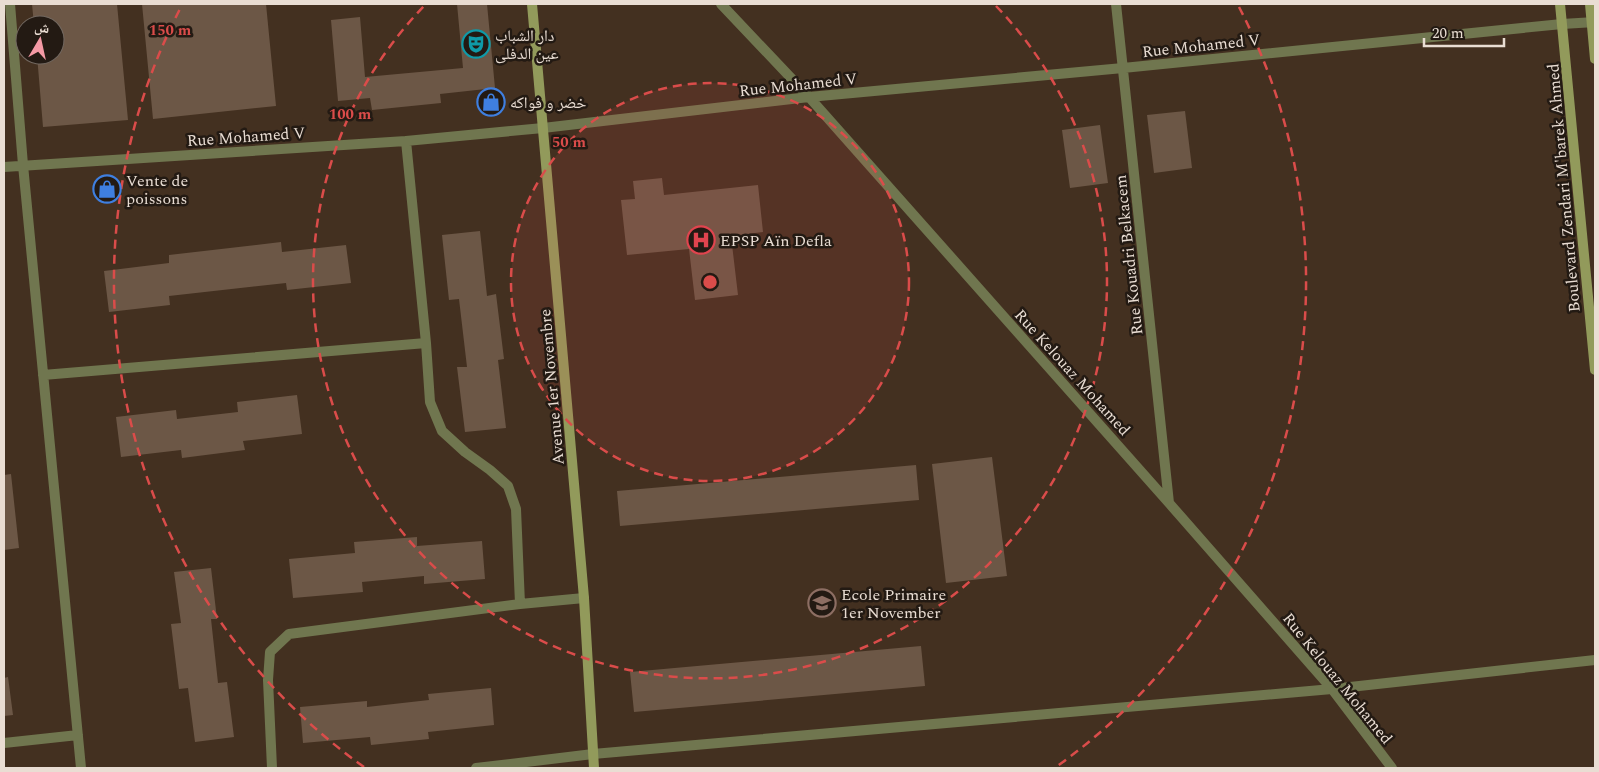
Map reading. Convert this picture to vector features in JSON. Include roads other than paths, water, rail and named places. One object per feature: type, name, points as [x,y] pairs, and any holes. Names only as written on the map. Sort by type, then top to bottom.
[{"type":"main road","name":"Avenue 1er Novembre","points":[[532,4],[584,598],[594,768]]},
{"type":"main road","name":"Boulevard Zendari M'barek Ahmed","points":[[1560,4],[1595,370]]},
{"type":"main road","points":[[1590,4],[1595,59]]},
{"type":"street","name":"Rue Kelouaz Mohamed","points":[[721,4],[808,98],[1169,503],[1332,689],[1392,768]]},
{"type":"street","name":"Rue Kouadri Belkacem","points":[[1116,4],[1169,503]]},
{"type":"street","points":[[8,7],[81,768]]},
{"type":"street","name":"Rue Mohamed V","points":[[4,167],[406,141],[543,128],[808,98],[1593,22]]},
{"type":"street","points":[[406,141],[430,402],[442,430],[465,452],[508,486],[516,509],[520,604]]},
{"type":"street","points":[[43,375],[426,343]]},
{"type":"street","points":[[272,768],[268,680],[270,652],[289,634],[520,604],[584,598]]},
{"type":"street","points":[[476,768],[593,754],[1332,689],[1595,660]]},
{"type":"street","points":[[4,743],[78,735]]},
{"type":"place","name":"دار الشباب عين الدفلى","points":[[476,44]]},
{"type":"place","name":"خضر و فواكه","points":[[491,102]]},
{"type":"place","name":"Vente de poissons","points":[[107,189]]},
{"type":"place","name":"EPSP Aïn Defla","points":[[701,240]]},
{"type":"place","name":"Ecole Primaire 1er November","points":[[822,603]]}]
